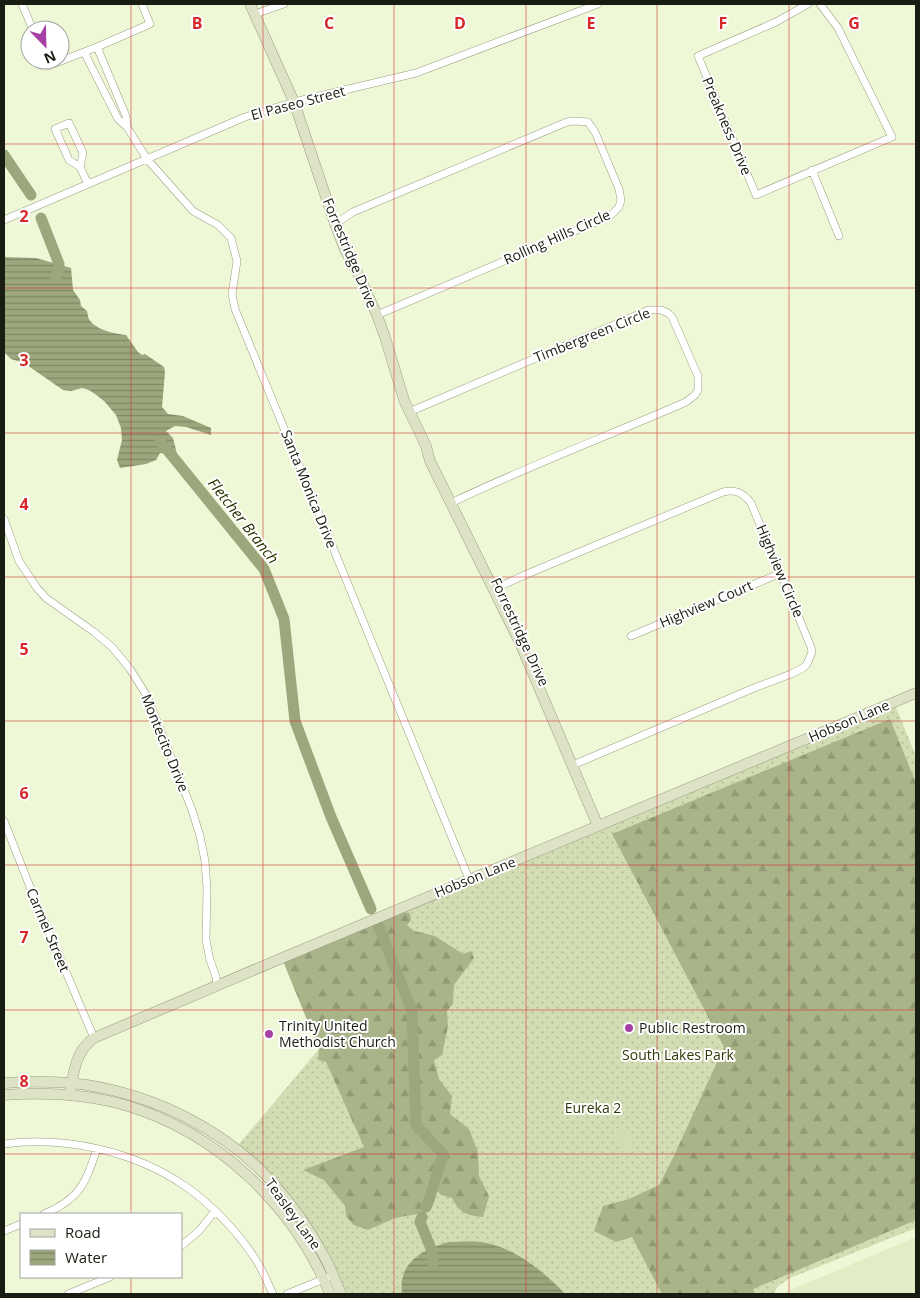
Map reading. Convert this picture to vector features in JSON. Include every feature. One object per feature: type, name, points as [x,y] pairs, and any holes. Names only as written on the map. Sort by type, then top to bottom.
[{"type":"street","points":[[22,4],[29,20]]},
{"type":"street","points":[[70,56],[97,47],[150,24],[142,4]]},
{"type":"street","name":"Forrestridge Drive","points":[[250,4],[294,102],[335,224],[377,315],[409,412],[426,446],[435,458],[453,501],[536,663],[601,825]]},
{"type":"street","points":[[255,14],[284,4]]},
{"type":"street","name":"El Paseo Street","points":[[4,220],[245,117],[294,102],[416,73],[598,4]]},
{"type":"street","name":"Preakness Drive","points":[[808,4],[776,22],[698,56],[756,195],[812,170]]},
{"type":"street","points":[[820,4],[838,28],[892,137],[812,170],[839,236]]},
{"type":"street","name":"Santa Monica Drive","points":[[97,47],[126,116],[127,127]]},
{"type":"street","name":"Santa Monica Drive","points":[[84,52],[118,120],[127,127],[147,159],[193,211],[218,225],[231,238],[237,261],[232,294],[235,309],[469,880]]},
{"type":"street","points":[[106,96],[115,91]]},
{"type":"street","name":"Rolling Hills Circle","points":[[335,224],[353,212],[567,122],[574,120],[588,122],[596,132],[620,189],[622,200],[619,207],[610,216],[377,315]]},
{"type":"street","points":[[80,167],[83,153],[69,123],[55,129],[68,160],[80,167],[88,184]]},
{"type":"street","name":"Timbergreen Circle","points":[[409,412],[649,310],[661,310],[668,313],[675,322],[698,376],[698,390],[691,399],[453,501]]},
{"type":"street","name":"Highview Circle","points":[[497,588],[723,492],[729,490],[742,493],[751,503],[811,647],[812,652],[807,664],[791,674],[575,764]]},
{"type":"street","name":"Montecito Drive","points":[[4,519],[19,561],[36,588],[46,598],[112,647],[130,669],[147,696],[192,810],[200,836],[207,886],[206,940],[217,986]]},
{"type":"street","name":"Highview Court","points":[[631,636],[781,573]]},
{"type":"street","name":"Hobson Lane","points":[[70,1095],[75,1065],[83,1049],[94,1038],[916,693]]},
{"type":"street","name":"Carmel Street","points":[[4,821],[94,1038]]},
{"type":"street","name":"Teasley Lane","points":[[4,1083],[72,1083],[103,1088],[144,1099],[194,1121],[236,1149],[272,1182],[293,1208],[325,1258],[330,1294]]},
{"type":"street","name":"Teasley Lane","points":[[4,1095],[70,1095],[105,1100],[146,1112],[176,1126],[214,1148],[252,1180],[276,1205],[341,1294]]},
{"type":"street","points":[[4,1144],[36,1142],[68,1144],[97,1149],[128,1158],[160,1171],[186,1187],[235,1232],[255,1258],[273,1294]]},
{"type":"street","points":[[47,1213],[57,1209],[80,1190],[89,1173],[97,1149]]},
{"type":"street","points":[[182,1245],[199,1231],[215,1212]]},
{"type":"street","points":[[4,1231],[20,1224]]},
{"type":"street","points":[[287,1294],[328,1277]]},
{"type":"street","points":[[68,1294],[108,1278]]},
{"type":"shaded area","points":[[916,1237],[916,1294],[786,1294],[786,1292]]},
{"type":"green space","name":"South Lakes Park","points":[[895,705],[916,756],[916,1228],[790,1278],[777,1287],[774,1294],[341,1294],[304,1224],[235,1149],[319,1049],[283,961]]},
{"type":"green space","points":[[890,719],[916,783],[916,1220],[753,1289],[755,1294],[662,1294],[632,1237],[616,1242],[594,1231],[603,1206],[629,1199],[659,1185],[724,1047],[612,834]]},
{"type":"green space","points":[[402,912],[410,913],[411,920],[407,925],[414,931],[435,936],[463,954],[471,951],[474,958],[454,985],[453,1004],[447,1011],[448,1026],[442,1055],[434,1060],[439,1079],[452,1096],[450,1114],[469,1129],[478,1152],[479,1176],[489,1196],[483,1217],[464,1213],[452,1198],[441,1195],[434,1188],[426,1202],[428,1212],[395,1218],[368,1230],[354,1225],[346,1216],[345,1206],[324,1180],[303,1170],[364,1147],[326,1062],[318,1060],[319,1049],[283,961]]},
{"type":"green space","points":[[627,1129],[636,1150],[624,1155],[615,1134]]},
{"type":"water","points":[[4,257],[36,258],[71,268],[73,290],[80,300],[81,306],[87,311],[92,323],[106,331],[126,335],[138,352],[142,355],[145,354],[164,367],[162,407],[168,414],[183,416],[211,428],[211,435],[186,427],[175,426],[166,431],[173,438],[177,454],[160,453],[156,460],[146,464],[120,468],[117,460],[122,440],[121,428],[116,415],[104,401],[89,390],[82,388],[71,391],[63,390],[24,363],[11,359],[4,352]]},
{"type":"water","points":[[449,1242],[480,1242],[504,1248],[527,1261],[548,1277],[565,1294],[402,1294],[404,1274],[414,1259],[430,1249]]},
{"type":"waterway","name":"Fletcher Branch","points":[[4,155],[31,195]]},
{"type":"waterway","name":"Fletcher Branch","points":[[41,218],[59,264],[56,278]]},
{"type":"waterway","name":"Fletcher Branch","points":[[160,441],[264,569],[284,619],[295,721],[331,817],[371,909]]},
{"type":"waterway","name":"Fletcher Branch","points":[[379,927],[412,1011],[416,1125],[443,1154],[426,1207]]},
{"type":"waterway","name":"Fletcher Branch","points":[[422,1217],[420,1222],[432,1251],[433,1263]]},
{"type":"place","name":"Public Restroom","points":[[629,1028]]},
{"type":"place","name":"Trinity United Methodist Church","points":[[269,1034]]},
{"type":"park label","name":"Eureka 2","points":[[593,1108]]}]
